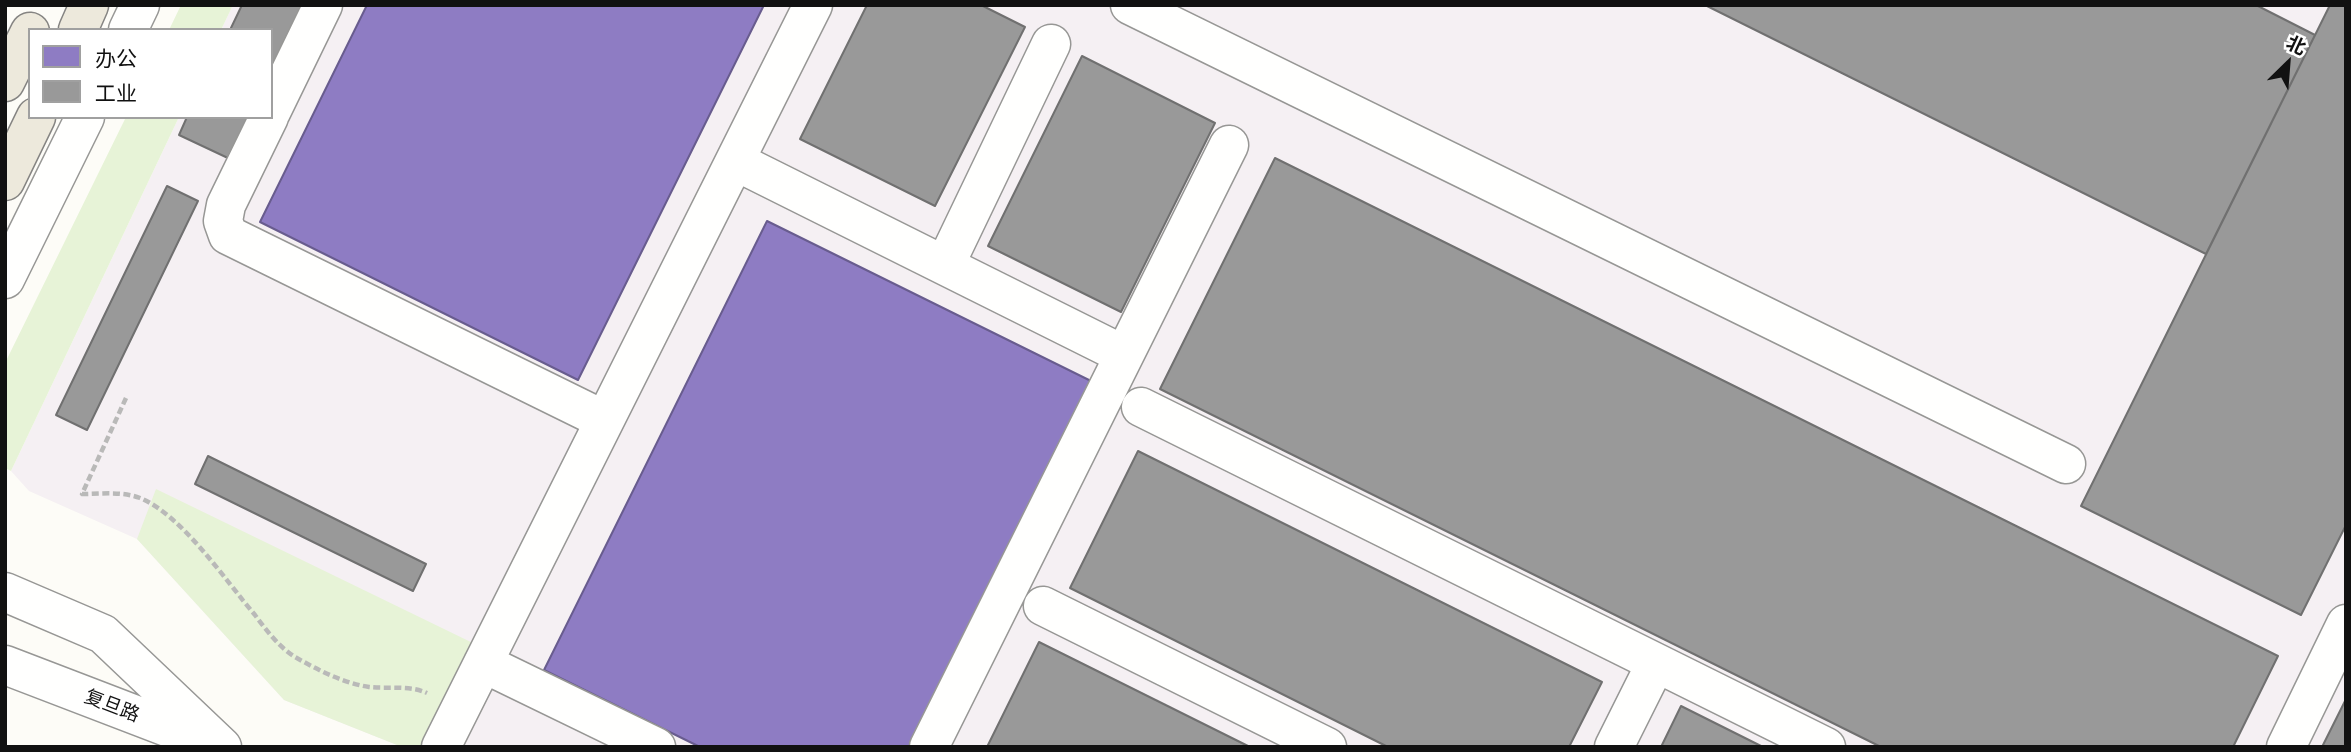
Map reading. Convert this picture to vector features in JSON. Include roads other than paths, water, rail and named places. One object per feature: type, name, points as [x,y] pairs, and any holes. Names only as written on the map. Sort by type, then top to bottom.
[{"type":"main road","points":[[32,28],[43,5]]},
{"type":"main road","points":[[79,28],[89,5]]},
{"type":"main road","points":[[5,82],[28,35]]},
{"type":"main road","points":[[5,181],[35,119]]},
{"type":"street","points":[[129,28],[140,5]]},
{"type":"street","points":[[273,108],[323,5]]},
{"type":"street","points":[[441,747],[813,5]]},
{"type":"street","points":[[1130,5],[2066,464]]},
{"type":"street","points":[[945,265],[1051,44]]},
{"type":"street","points":[[5,279],[84,119]]},
{"type":"street","points":[[268,119],[226,205],[223,221],[228,235],[604,421]]},
{"type":"street","points":[[929,747],[1229,145]]},
{"type":"street","points":[[735,161],[1124,355]]},
{"type":"street","points":[[1141,407],[1826,747]]},
{"type":"street","points":[[5,592],[103,634],[220,747]]},
{"type":"street","points":[[1043,606],[1327,747]]},
{"type":"street","points":[[2286,747],[2346,624]]},
{"type":"street","points":[[483,663],[656,747]]},
{"type":"street","points":[[1614,747],[1656,663]]},
{"type":"street","name":"复旦路","points":[[5,665],[220,747]]}]
